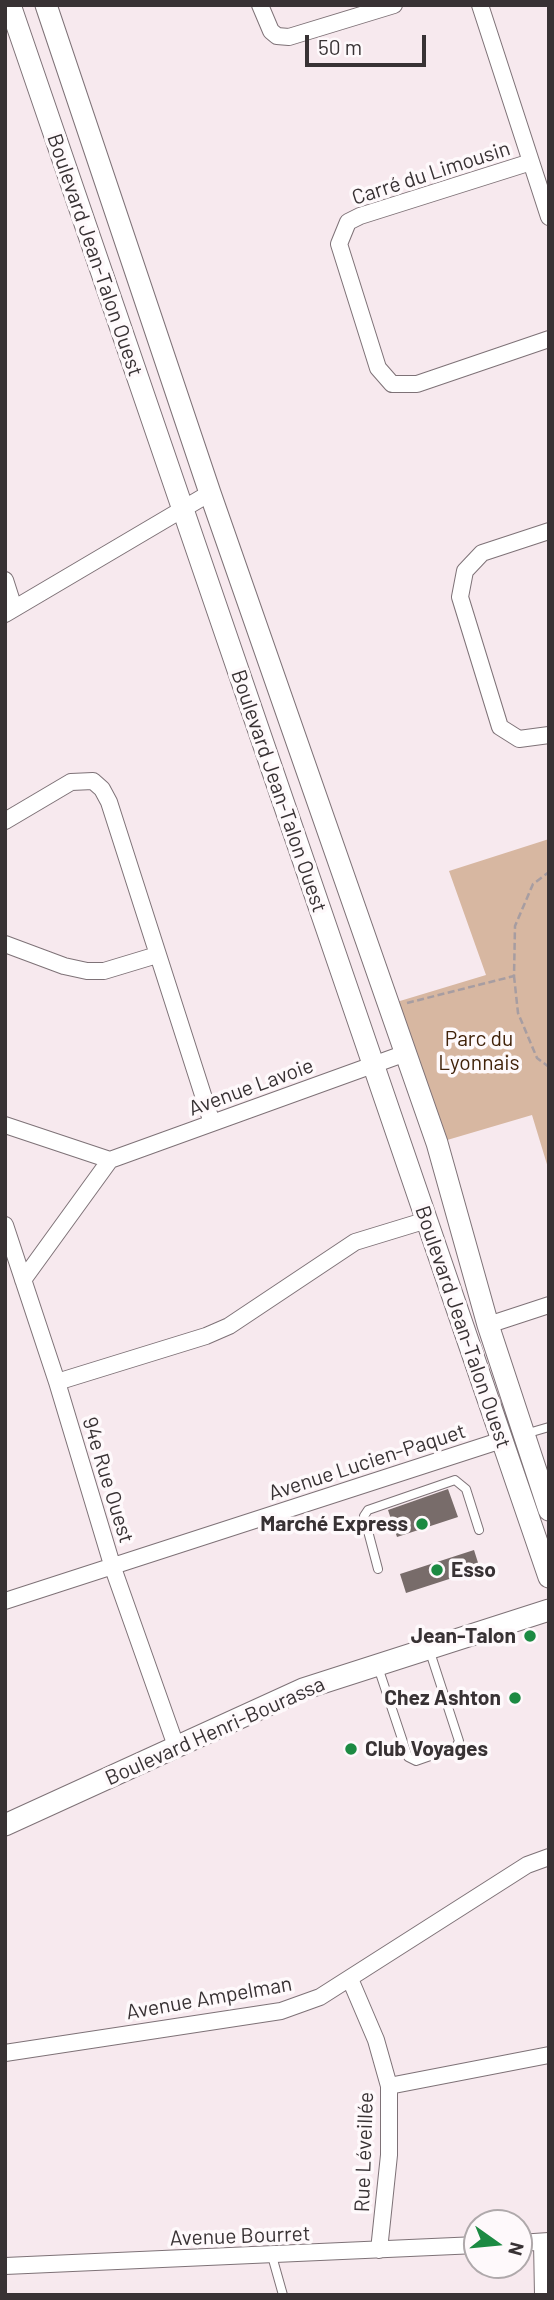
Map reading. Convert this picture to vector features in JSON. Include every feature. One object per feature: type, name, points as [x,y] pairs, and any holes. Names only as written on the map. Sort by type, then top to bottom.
[{"type":"street","name":"Boulevard Jean-Talon Ouest","points":[[10,5],[549,1577]]},
{"type":"street","name":"Boulevard Jean-Talon Ouest","points":[[46,5],[210,493],[437,1143],[488,1325],[549,1510]]},
{"type":"street","points":[[260,5],[271,31],[277,36],[289,37],[394,5]]},
{"type":"street","points":[[480,5],[549,217]]},
{"type":"street","name":"Carré du Limousin","points":[[531,162],[360,216],[348,222],[339,244],[378,368],[392,384],[417,384],[549,339]]},
{"type":"street","points":[[5,580],[10,611],[210,493]]},
{"type":"street","points":[[549,531],[482,553],[465,571],[460,597],[500,727],[519,739],[549,735]]},
{"type":"street","points":[[5,821],[71,782],[93,780],[109,802],[212,1123]]},
{"type":"street","points":[[5,944],[64,966],[87,971],[104,971],[157,955]]},
{"type":"street","name":"Avenue Lavoie","points":[[110,1160],[406,1053]]},
{"type":"street","points":[[5,1125],[110,1160],[23,1280]]},
{"type":"street","points":[[57,1382],[206,1336],[229,1326],[355,1242],[427,1220]]},
{"type":"street","name":"94e Rue Ouest","points":[[5,1225],[57,1382],[113,1568],[176,1746]]},
{"type":"street","points":[[488,1325],[549,1306]]},
{"type":"street","name":"Avenue Lucien-Paquet","points":[[5,1601],[502,1440]]},
{"type":"street","name":"Boulevard Henri-Bourassa","points":[[5,1825],[303,1689],[549,1610]]},
{"type":"street","name":"Avenue Ampelman","points":[[5,2053],[281,2011],[320,1997],[527,1865],[549,1857]]},
{"type":"street","name":"Rue Léveillée","points":[[350,1979],[376,2040],[389,2086],[389,2155],[379,2250]]},
{"type":"street","points":[[389,2086],[549,2055]]},
{"type":"street","points":[[543,2295],[545,2242]]},
{"type":"street","name":"Avenue Bourret","points":[[5,2266],[463,2246]]},
{"type":"lane","points":[[525,1434],[549,1427]]},
{"type":"lane","points":[[378,1569],[364,1516],[368,1510],[455,1480],[466,1489],[479,1530]]},
{"type":"lane","points":[[377,1665],[408,1758],[416,1761],[456,1747],[459,1741],[428,1648]]},
{"type":"lane","points":[[272,2256],[284,2295]]},
{"type":"path","points":[[549,872],[533,884],[514,926],[514,976],[519,1013],[537,1058],[549,1067]]},
{"type":"path","points":[[390,1007],[514,976]]},
{"type":"green space","name":"Parc du Lyonnais","points":[[549,839],[549,1171],[532,1115],[437,1143],[390,1004],[486,975],[449,871]]},
{"type":"building","points":[[448,1489],[458,1517],[397,1537],[388,1510]]},
{"type":"building","points":[[474,1550],[480,1569],[406,1593],[400,1574]]},
{"type":"place","name":"Marché Express","points":[[422,1524]]},
{"type":"place","name":"Esso","points":[[437,1570]]},
{"type":"place","name":"Jean-Talon","points":[[530,1636]]},
{"type":"place","name":"Chez Ashton","points":[[515,1698]]},
{"type":"place","name":"Club Voyages","points":[[351,1749]]}]
